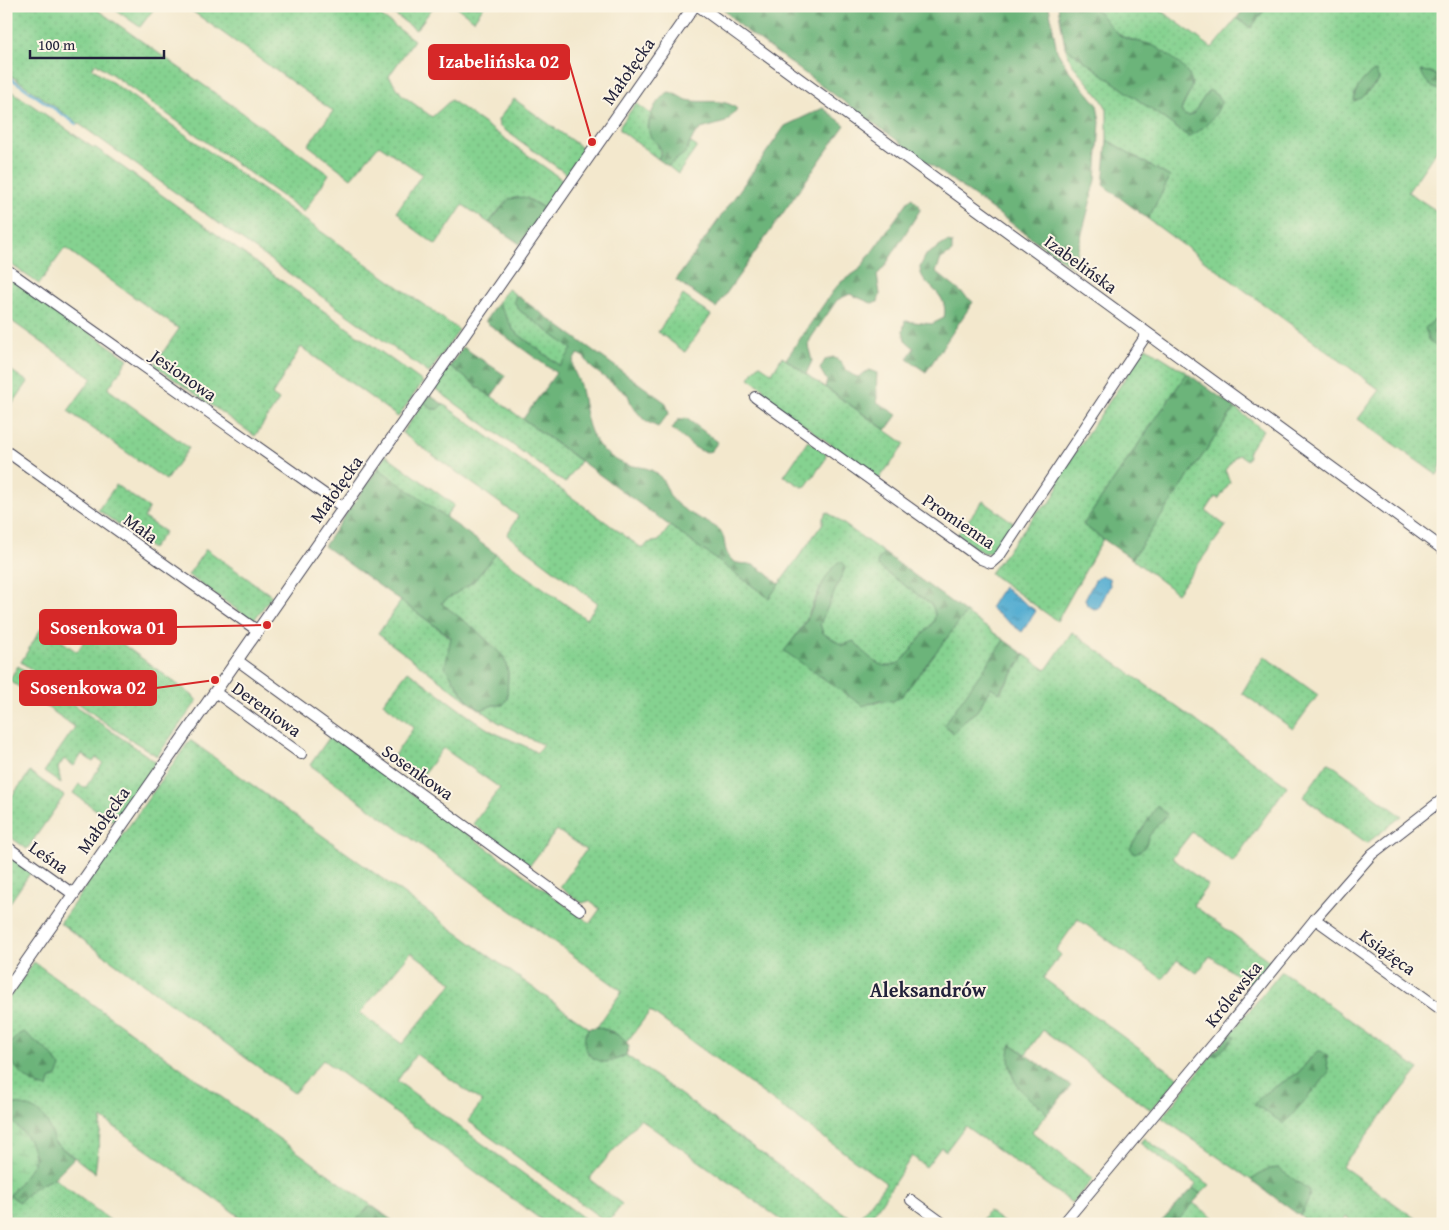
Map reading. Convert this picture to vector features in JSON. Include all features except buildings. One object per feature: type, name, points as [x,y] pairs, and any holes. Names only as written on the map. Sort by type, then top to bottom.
[{"type":"street","name":"Małołęcka","points":[[6,991],[694,6]]},
{"type":"street","name":"Izabelińska","points":[[699,6],[1443,549]]},
{"type":"street","name":"Jesionowa","points":[[6,269],[344,508]]},
{"type":"street","name":"Promienna","points":[[755,397],[981,559],[991,563],[1000,555],[1147,334]]},
{"type":"street","name":"Mała","points":[[6,451],[258,631]]},
{"type":"street","name":"Sosenkowa","points":[[237,660],[580,910]]},
{"type":"street","name":"Dereniowa","points":[[215,692],[301,754]]},
{"type":"street","name":"Królewska","points":[[1063,1224],[1315,919],[1377,848],[1443,798]]},
{"type":"street","name":"Leśna","points":[[6,846],[73,894]]},
{"type":"street","name":"Książęca","points":[[1315,919],[1443,1011]]},
{"type":"street","points":[[911,1200],[944,1224]]},
{"type":"green space","points":[[6,6],[92,6],[329,174],[304,212],[96,63],[92,68],[459,330],[429,373],[6,72]]},
{"type":"green space","points":[[110,6],[156,6],[140,27]]},
{"type":"green space","points":[[185,6],[367,6],[414,40],[389,76],[402,95],[432,117],[451,100],[564,181],[545,209],[527,199],[513,198],[502,207],[489,223],[463,205],[436,245],[409,225],[397,211],[422,174],[379,145],[351,178],[308,145],[333,111]]},
{"type":"green space","points":[[383,6],[434,6],[416,30]]},
{"type":"green space","points":[[455,6],[484,6],[474,20]]},
{"type":"green space","points":[[720,6],[1049,6],[1057,51],[1067,68],[1097,104],[1100,122],[1096,180],[1073,268],[741,27]]},
{"type":"green space","points":[[1058,6],[1092,6],[1121,36],[1150,44],[1169,56],[1189,74],[1192,83],[1181,111],[1184,115],[1189,116],[1193,114],[1209,90],[1218,96],[1221,102],[1213,118],[1199,131],[1189,137],[1065,47]]},
{"type":"green space","points":[[1092,6],[1155,6],[1212,48],[1237,18],[1251,28],[1267,6],[1443,6],[1443,80],[1430,72],[1421,71],[1430,85],[1443,91],[1443,141],[1408,192],[1443,215],[1443,326],[1434,320],[1440,351],[1443,352],[1442,463],[1437,475],[1358,419],[1380,390],[1148,219],[1170,177],[1107,140],[1107,109],[1100,97],[1072,64],[1065,47],[1189,137],[1206,125],[1218,96],[1209,90],[1193,114],[1189,116],[1184,115],[1181,111],[1189,93],[1154,46],[1123,37],[1110,27]],"holes":[[[1366,77],[1379,77],[1379,81],[1362,98],[1354,95]]]},
{"type":"green space","points":[[1246,6],[1267,6],[1251,28],[1237,18]]},
{"type":"green space","points":[[1376,71],[1379,80],[1362,98],[1354,101],[1361,83],[1368,75]]},
{"type":"green space","points":[[1421,71],[1430,72],[1442,79],[1443,91],[1435,89],[1429,84]]},
{"type":"green space","points":[[6,87],[96,148],[423,382],[398,417],[301,347],[272,395],[279,400],[255,436],[154,365],[179,329],[65,248],[39,284],[6,261]]},
{"type":"green space","points":[[669,92],[687,100],[726,103],[737,109],[726,122],[701,129],[694,135],[685,153],[668,166],[658,159],[661,149],[650,136],[649,124],[652,111],[659,100]]},
{"type":"green space","points":[[514,99],[585,150],[568,175],[499,126],[498,120]]},
{"type":"green space","points":[[636,103],[652,115],[648,128],[659,149],[658,159],[620,130],[620,126]]},
{"type":"green space","points":[[823,108],[845,125],[716,308],[676,280],[785,126]]},
{"type":"green space","points":[[1107,140],[1170,177],[1148,219],[1103,185]]},
{"type":"green space","points":[[691,143],[697,147],[678,174],[668,166],[685,153]]},
{"type":"green space","points":[[524,197],[545,209],[520,244],[489,223],[509,199]]},
{"type":"green space","points":[[912,198],[919,205],[920,210],[885,266],[877,275],[880,294],[878,302],[871,303],[850,294],[837,300],[808,345],[812,361],[806,374],[786,359],[833,291],[841,282],[859,270]]},
{"type":"green space","points":[[947,242],[952,243],[952,252],[941,259],[936,272],[973,302],[926,372],[907,359],[914,348],[905,340],[903,331],[905,321],[932,324],[944,318],[945,309],[943,301],[925,280],[921,274],[920,267],[926,255]]},
{"type":"green space","points":[[6,274],[128,359],[108,389],[189,448],[166,480],[68,411],[92,378],[6,317]]},
{"type":"green space","points":[[508,289],[516,295],[514,301],[519,310],[572,349],[561,366],[514,331],[498,302]]},
{"type":"green space","points":[[516,295],[666,403],[669,413],[658,427],[645,421],[632,406],[628,395],[592,368],[584,357],[578,354],[573,362],[573,369],[580,385],[587,421],[595,441],[612,457],[624,464],[648,469],[656,473],[660,476],[671,498],[679,506],[720,530],[726,552],[733,561],[757,567],[779,584],[769,598],[523,419],[556,373],[485,321],[498,302],[514,331],[560,366],[572,349],[519,310],[514,301]]},
{"type":"green space","points":[[683,295],[711,315],[685,352],[658,332]]},
{"type":"green space","points":[[1434,320],[1443,326],[1443,352],[1428,340],[1425,328]]},
{"type":"green space","points":[[463,347],[506,376],[491,397],[450,366]]},
{"type":"green space","points":[[1146,347],[1187,373],[1083,525],[1103,539],[1057,621],[990,573],[1038,511],[1050,503],[1058,488],[1060,475]]},
{"type":"green space","points":[[782,357],[905,444],[879,479],[764,396],[763,388],[749,378],[759,364],[772,373]]},
{"type":"green space","points":[[833,357],[847,371],[858,377],[869,370],[877,373],[877,402],[897,415],[886,430],[825,387],[827,381],[820,369],[825,360]]},
{"type":"green space","points":[[450,366],[580,461],[565,483],[434,388]]},
{"type":"green space","points":[[6,367],[28,382],[6,413]]},
{"type":"green space","points":[[1187,373],[1235,408],[1132,559],[1083,525]]},
{"type":"green space","points":[[429,395],[443,404],[438,409],[432,409],[424,402]]},
{"type":"green space","points":[[424,402],[432,409],[438,409],[443,404],[643,549],[648,543],[659,541],[670,526],[769,598],[823,523],[823,518],[827,512],[884,553],[877,562],[879,567],[932,605],[935,613],[934,621],[902,661],[895,665],[881,665],[875,662],[854,641],[842,645],[823,634],[820,624],[846,566],[820,588],[804,624],[785,651],[871,704],[902,696],[966,613],[1004,640],[945,725],[954,733],[965,720],[977,711],[991,687],[1000,693],[1025,655],[1046,670],[1072,632],[1287,786],[1233,862],[1192,832],[1172,858],[1208,885],[1193,905],[1271,962],[1253,987],[1210,956],[1197,973],[1177,960],[1163,979],[1078,919],[1056,950],[1061,955],[1043,978],[1179,1078],[1151,1110],[1043,1030],[1026,1054],[1011,1044],[1009,1058],[1015,1080],[1023,1093],[1047,1114],[1032,1132],[1093,1179],[1072,1203],[965,1126],[946,1151],[941,1147],[926,1167],[912,1156],[867,1224],[787,1224],[640,1119],[589,1179],[622,1204],[608,1223],[468,1121],[482,1102],[416,1054],[397,1081],[592,1224],[547,1224],[323,1060],[294,1093],[60,923],[190,740],[589,1028],[585,1034],[588,1054],[597,1059],[607,1061],[626,1055],[856,1222],[886,1183],[650,1011],[626,1043],[614,1032],[597,1027],[622,991],[310,765],[331,735],[590,923],[600,909],[589,901],[582,903],[560,887],[586,850],[557,830],[530,865],[473,824],[500,788],[443,748],[417,783],[389,763],[414,727],[383,703],[408,671],[486,728],[537,753],[543,745],[498,722],[481,710],[493,705],[503,705],[507,699],[508,672],[504,657],[476,630],[441,603],[473,582],[496,554],[586,619],[598,603],[507,535],[518,516],[402,433]],"holes":[[[411,952],[453,983],[402,1044],[360,1013]]]},
{"type":"green space","points":[[1235,408],[1263,430],[1248,452],[1247,460],[1240,455],[1236,456],[1225,470],[1230,482],[1219,499],[1215,497],[1206,511],[1226,526],[1177,593],[1132,559]]},
{"type":"green space","points":[[686,418],[718,442],[711,451],[701,451],[672,429],[678,420]]},
{"type":"green space","points":[[808,441],[826,453],[825,460],[806,486],[802,487],[784,476]]},
{"type":"green space","points":[[386,455],[454,505],[445,518],[378,468]]},
{"type":"green space","points":[[378,468],[496,554],[473,582],[441,603],[476,630],[504,657],[508,672],[507,699],[503,705],[493,705],[481,710],[469,702],[445,667],[451,637],[324,546]]},
{"type":"green space","points":[[116,485],[149,508],[144,518],[165,532],[152,549],[98,510]]},
{"type":"green space","points":[[983,501],[1014,523],[992,552],[983,553],[957,535]]},
{"type":"green space","points":[[206,549],[272,596],[253,621],[188,575]]},
{"type":"green space","points":[[884,553],[966,613],[902,696],[893,701],[880,700],[863,706],[784,651],[804,625],[827,576],[838,562],[842,562],[846,566],[820,624],[823,633],[842,645],[854,641],[875,662],[881,665],[895,665],[902,661],[934,621],[935,613],[932,605],[879,567],[877,562]]},
{"type":"green space","points":[[401,601],[451,638],[451,677],[469,702],[378,634]]},
{"type":"green space","points":[[95,624],[192,695],[197,701],[157,756],[114,729],[21,662],[42,627],[77,652]]},
{"type":"green space","points":[[1004,640],[1025,655],[999,693],[991,687],[977,711],[965,720],[954,733],[944,725]]},
{"type":"green space","points":[[1264,656],[1318,695],[1293,729],[1242,693]]},
{"type":"green space","points":[[18,666],[156,762],[116,819],[110,820],[73,793],[79,784],[85,788],[103,763],[96,758],[93,762],[82,754],[74,766],[64,759],[58,768],[61,784],[44,772],[75,727],[9,680]]},
{"type":"green space","points":[[1328,762],[1402,816],[1367,843],[1303,797]]},
{"type":"green space","points":[[30,772],[64,796],[27,849],[6,834],[6,804]]},
{"type":"green space","points":[[1157,806],[1167,814],[1151,833],[1144,848],[1134,853],[1130,848]]},
{"type":"green space","points":[[6,851],[33,869],[7,907],[6,907]]},
{"type":"green space","points":[[34,962],[371,1205],[352,1224],[250,1224],[102,1118],[95,1173],[54,1142],[52,1135],[6,1101],[6,1049],[26,1078],[40,1087],[48,1085],[50,1080],[57,1076],[10,1046],[6,1048],[6,1002]]},
{"type":"green space","points":[[1282,971],[1419,1069],[1342,1166],[1423,1224],[1355,1224],[1346,1217],[1342,1224],[1311,1224],[1300,1216],[1310,1195],[1272,1168],[1251,1180],[1162,1118],[1212,1055],[1217,1055],[1235,1037],[1231,1033]],"holes":[[[1313,1055],[1328,1057],[1326,1060],[1329,1073],[1265,1093],[1298,1073]]]},
{"type":"green space","points":[[597,1027],[623,1039],[629,1047],[626,1055],[607,1062],[595,1059],[590,1055],[584,1039],[589,1028]]},
{"type":"green space","points":[[24,1032],[49,1052],[61,1067],[57,1076],[50,1080],[48,1088],[28,1079],[16,1068],[8,1055],[6,1048],[19,1034]]},
{"type":"green space","points":[[1231,1033],[1235,1038],[1217,1055],[1212,1055]]},
{"type":"green space","points":[[1011,1044],[1071,1086],[1047,1114],[1023,1093],[1015,1080],[1009,1058]]},
{"type":"green space","points":[[1317,1051],[1327,1055],[1326,1060],[1329,1073],[1284,1124],[1254,1104],[1265,1093],[1298,1073]]},
{"type":"green space","points":[[6,1101],[26,1106],[43,1116],[54,1142],[74,1158],[54,1178],[34,1188],[19,1202],[10,1195],[34,1163],[33,1155],[30,1142],[18,1127],[6,1117]]},
{"type":"green space","points":[[6,1117],[18,1127],[30,1142],[34,1163],[6,1200]]},
{"type":"green space","points":[[1144,1138],[1210,1185],[1201,1194],[1193,1188],[1196,1184],[1140,1143]]},
{"type":"green space","points":[[1278,1168],[1309,1190],[1309,1199],[1300,1216],[1251,1180],[1268,1169]]},
{"type":"green space","points":[[54,1178],[115,1224],[6,1224],[6,1218],[10,1213],[6,1210],[6,1200],[10,1195],[19,1202],[34,1188]]},
{"type":"green space","points":[[1193,1188],[1201,1194],[1175,1224],[1160,1223]]},
{"type":"green space","points":[[1193,1203],[1223,1224],[1175,1224]]},
{"type":"green space","points":[[371,1205],[397,1224],[352,1224]]},
{"type":"green space","points":[[988,1211],[1006,1224],[979,1224]]},
{"type":"water","points":[[1101,575],[1109,578],[1110,585],[1099,608],[1094,609],[1087,605],[1085,599],[1095,580]]},
{"type":"water","points":[[1003,587],[1036,611],[1022,632],[990,608]]},
{"type":"waterway","points":[[6,75],[76,124]]},
{"type":"place","name":"Izabelińska 02","points":[[592,142]]},
{"type":"place","name":"Sosenkowa 01","points":[[267,625]]},
{"type":"place","name":"Sosenkowa 02","points":[[215,680]]},
{"type":"district","name":"Aleksandrów","points":[[928,989]]}]
